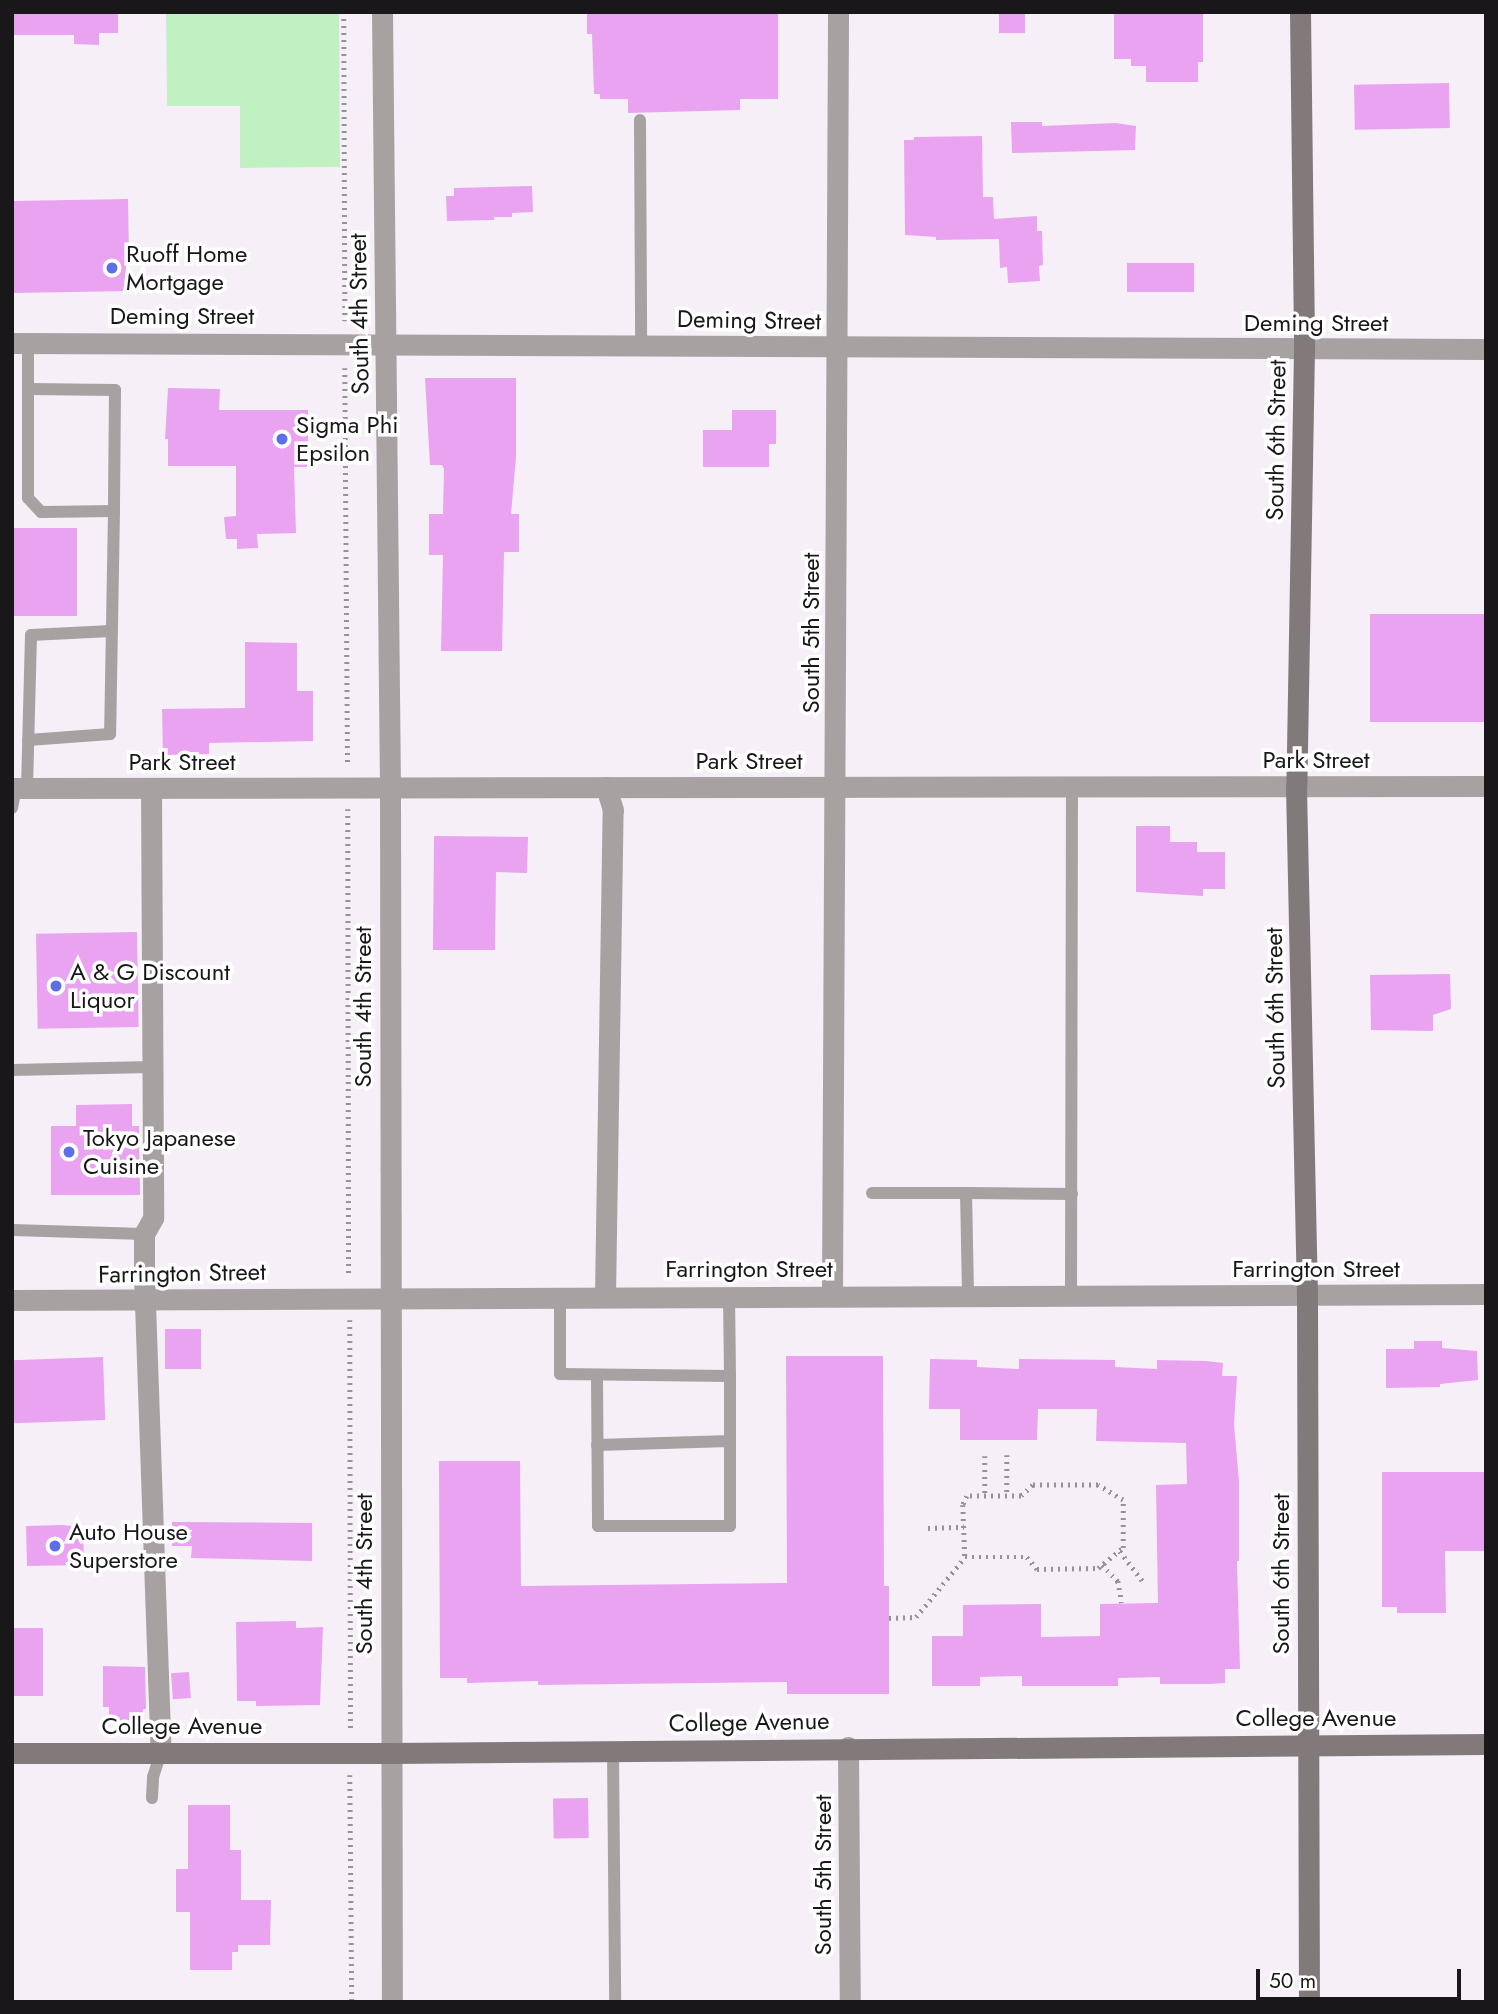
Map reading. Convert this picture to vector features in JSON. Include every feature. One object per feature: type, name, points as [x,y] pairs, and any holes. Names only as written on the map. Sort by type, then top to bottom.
[{"type":"street","name":"South 4th Street","points":[[382,12],[390,788],[389,1297],[393,2002]]},
{"type":"street","name":"South 5th Street","points":[[832,1295],[838,12]]},
{"type":"street","name":"South 6th Street","points":[[1300,12],[1304,349],[1296,787],[1307,1295],[1309,2002]]},
{"type":"street","name":"Deming Street","points":[[20,343],[385,342],[838,348],[1486,349]]},
{"type":"street","name":"Park Street","points":[[17,793],[151,788],[1486,786]]},
{"type":"street","points":[[151,788],[153,1218],[144,1234],[144,1298],[161,1753]]},
{"type":"street","points":[[605,1296],[613,810],[606,788]]},
{"type":"street","name":"Farrington Street","points":[[12,1300],[1486,1294]]},
{"type":"street","name":"College Avenue","points":[[12,1753],[391,1753],[848,1747],[1486,1744]]},
{"type":"street","name":"South 5th Street","points":[[848,1747],[850,2002]]},
{"type":"lane","points":[[640,120],[641,345]]},
{"type":"lane","points":[[20,343],[28,389],[28,498],[41,512],[114,511]]},
{"type":"lane","points":[[28,389],[115,390],[110,734],[28,740]]},
{"type":"lane","points":[[17,793],[28,740],[31,635],[110,631]]},
{"type":"lane","points":[[1071,1295],[1072,787]]},
{"type":"lane","points":[[12,1070],[151,1067]]},
{"type":"lane","points":[[872,1193],[1072,1194]]},
{"type":"lane","points":[[966,1193],[968,1295]]},
{"type":"lane","points":[[12,1230],[144,1234]]},
{"type":"lane","points":[[597,1375],[598,1525],[730,1525],[729,1296]]},
{"type":"lane","points":[[560,1297],[560,1374],[730,1376]]},
{"type":"lane","points":[[597,1444],[730,1441]]},
{"type":"lane","points":[[613,1750],[615,2002]]},
{"type":"lane","points":[[152,1798],[153,1777],[161,1753]]},
{"type":"path","points":[[344,12],[352,2002]]},
{"type":"path","points":[[1007,1455],[1007,1496]]},
{"type":"path","points":[[985,1456],[985,1496]]},
{"type":"path","points":[[889,1618],[916,1616],[965,1557],[963,1505],[967,1496],[1021,1496],[1032,1485],[1098,1485],[1123,1500],[1123,1548],[1098,1568],[1037,1569],[1027,1557],[965,1557]]},
{"type":"path","points":[[928,1528],[964,1527]]},
{"type":"path","points":[[1120,1551],[1143,1581]]},
{"type":"path","points":[[1102,1565],[1118,1581],[1122,1603]]},
{"type":"green space","points":[[166,12],[339,12],[340,167],[240,168],[240,106],[167,106]]},
{"type":"building","points":[[12,12],[118,12],[118,33],[99,33],[99,45],[74,44],[74,35],[12,35]]},
{"type":"building","points":[[587,12],[778,12],[778,99],[740,99],[740,110],[628,113],[628,99],[600,99],[600,94],[594,94],[592,34],[587,34]]},
{"type":"building","points":[[999,12],[1025,12],[1025,33],[999,33]]},
{"type":"building","points":[[1114,12],[1203,12],[1203,62],[1198,62],[1198,82],[1146,82],[1146,66],[1131,66],[1131,59],[1114,59]]},
{"type":"building","points":[[1449,83],[1450,128],[1355,130],[1354,85]]},
{"type":"building","points":[[1011,122],[1042,122],[1042,126],[1116,123],[1136,126],[1135,150],[1012,153]]},
{"type":"building","points":[[982,136],[983,197],[993,197],[994,219],[1037,216],[1037,231],[1042,231],[1043,265],[1039,266],[1040,281],[1008,283],[1007,267],[1000,268],[999,239],[936,240],[936,237],[905,235],[904,140],[914,140],[914,137]]},
{"type":"building","points":[[532,186],[533,212],[512,213],[512,217],[494,217],[494,220],[447,221],[446,196],[454,196],[454,188]]},
{"type":"building","points":[[128,199],[130,291],[14,293],[12,201]]},
{"type":"building","points":[[1127,263],[1194,263],[1194,292],[1127,292]]},
{"type":"building","points":[[425,378],[516,378],[516,457],[511,514],[519,514],[519,552],[504,552],[502,651],[441,651],[443,555],[429,555],[429,514],[443,514],[444,469],[442,465],[430,465]]},
{"type":"building","points":[[168,388],[220,389],[219,410],[308,410],[308,467],[294,467],[296,533],[257,534],[258,548],[237,549],[237,539],[226,539],[224,517],[236,516],[236,466],[168,466],[168,439],[165,439]]},
{"type":"building","points":[[732,410],[776,410],[776,444],[769,444],[769,467],[703,467],[703,430],[732,430]]},
{"type":"building","points":[[12,528],[77,528],[77,616],[12,616]]},
{"type":"building","points":[[1370,614],[1486,614],[1486,722],[1370,722]]},
{"type":"building","points":[[245,642],[297,643],[297,691],[313,691],[313,741],[209,743],[209,754],[163,755],[162,709],[245,708]]},
{"type":"building","points":[[1136,826],[1170,826],[1170,842],[1197,842],[1197,852],[1225,852],[1225,889],[1203,889],[1203,896],[1136,892]]},
{"type":"building","points":[[434,836],[528,837],[527,873],[496,872],[495,950],[433,950]]},
{"type":"building","points":[[137,932],[139,1027],[38,1029],[36,934]]},
{"type":"building","points":[[1450,974],[1451,1009],[1433,1015],[1433,1031],[1371,1030],[1370,975]]},
{"type":"building","points":[[132,1104],[132,1126],[139,1126],[140,1195],[51,1195],[51,1126],[76,1126],[76,1105]]},
{"type":"building","points":[[165,1329],[201,1329],[201,1369],[165,1369]]},
{"type":"building","points":[[1414,1341],[1442,1341],[1442,1348],[1477,1351],[1478,1380],[1440,1384],[1440,1387],[1386,1388],[1386,1349],[1414,1349]]},
{"type":"building","points":[[786,1356],[883,1356],[884,1586],[889,1586],[889,1694],[787,1694],[787,1682],[538,1685],[538,1681],[467,1683],[467,1678],[440,1678],[439,1461],[520,1461],[521,1586],[787,1583]]},
{"type":"building","points":[[103,1357],[105,1420],[14,1423],[12,1360]]},
{"type":"building","points":[[930,1359],[977,1360],[977,1367],[1019,1369],[1019,1359],[1115,1360],[1115,1367],[1157,1369],[1157,1360],[1206,1361],[1223,1363],[1222,1376],[1237,1376],[1234,1424],[1239,1481],[1237,1561],[1240,1669],[1225,1669],[1225,1683],[1209,1684],[1160,1684],[1160,1677],[1118,1678],[1118,1686],[1022,1686],[1022,1676],[980,1677],[980,1686],[932,1686],[932,1636],[963,1636],[963,1605],[1041,1604],[1041,1637],[1100,1636],[1100,1604],[1158,1603],[1156,1485],[1187,1484],[1186,1443],[1096,1441],[1097,1409],[1038,1409],[1037,1440],[960,1440],[960,1409],[929,1409]]},
{"type":"building","points":[[1382,1472],[1486,1472],[1486,1551],[1445,1551],[1446,1613],[1397,1613],[1397,1607],[1382,1607]]},
{"type":"building","points":[[172,1522],[312,1523],[312,1561],[191,1558],[192,1546],[172,1546]]},
{"type":"building","name":"Auto House Superstore","points":[[26,1526],[83,1527],[84,1565],[27,1566]]},
{"type":"building","points":[[296,1621],[296,1628],[323,1627],[320,1705],[256,1706],[256,1701],[237,1701],[236,1622]]},
{"type":"building","points":[[12,1628],[43,1628],[43,1696],[12,1696]]},
{"type":"building","points":[[103,1666],[145,1667],[146,1709],[143,1709],[143,1722],[109,1721],[109,1707],[103,1707]]},
{"type":"building","points":[[189,1672],[191,1698],[173,1699],[171,1673]]},
{"type":"building","points":[[588,1798],[589,1838],[554,1839],[553,1799]]},
{"type":"building","points":[[188,1805],[230,1805],[230,1850],[241,1850],[241,1900],[271,1900],[270,1945],[238,1945],[238,1952],[232,1952],[232,1970],[190,1970],[190,1912],[176,1912],[176,1869],[188,1869]]},
{"type":"place","name":"Ruoff Home Mortgage","points":[[112,268]]},
{"type":"place","name":"Sigma Phi Epsilon","points":[[282,439]]},
{"type":"place","name":"A & G Discount Liquor","points":[[56,986]]},
{"type":"place","name":"Tokyo Japanese Cuisine","points":[[69,1152]]},
{"type":"place","name":"Auto House Superstore","points":[[55,1546]]}]
